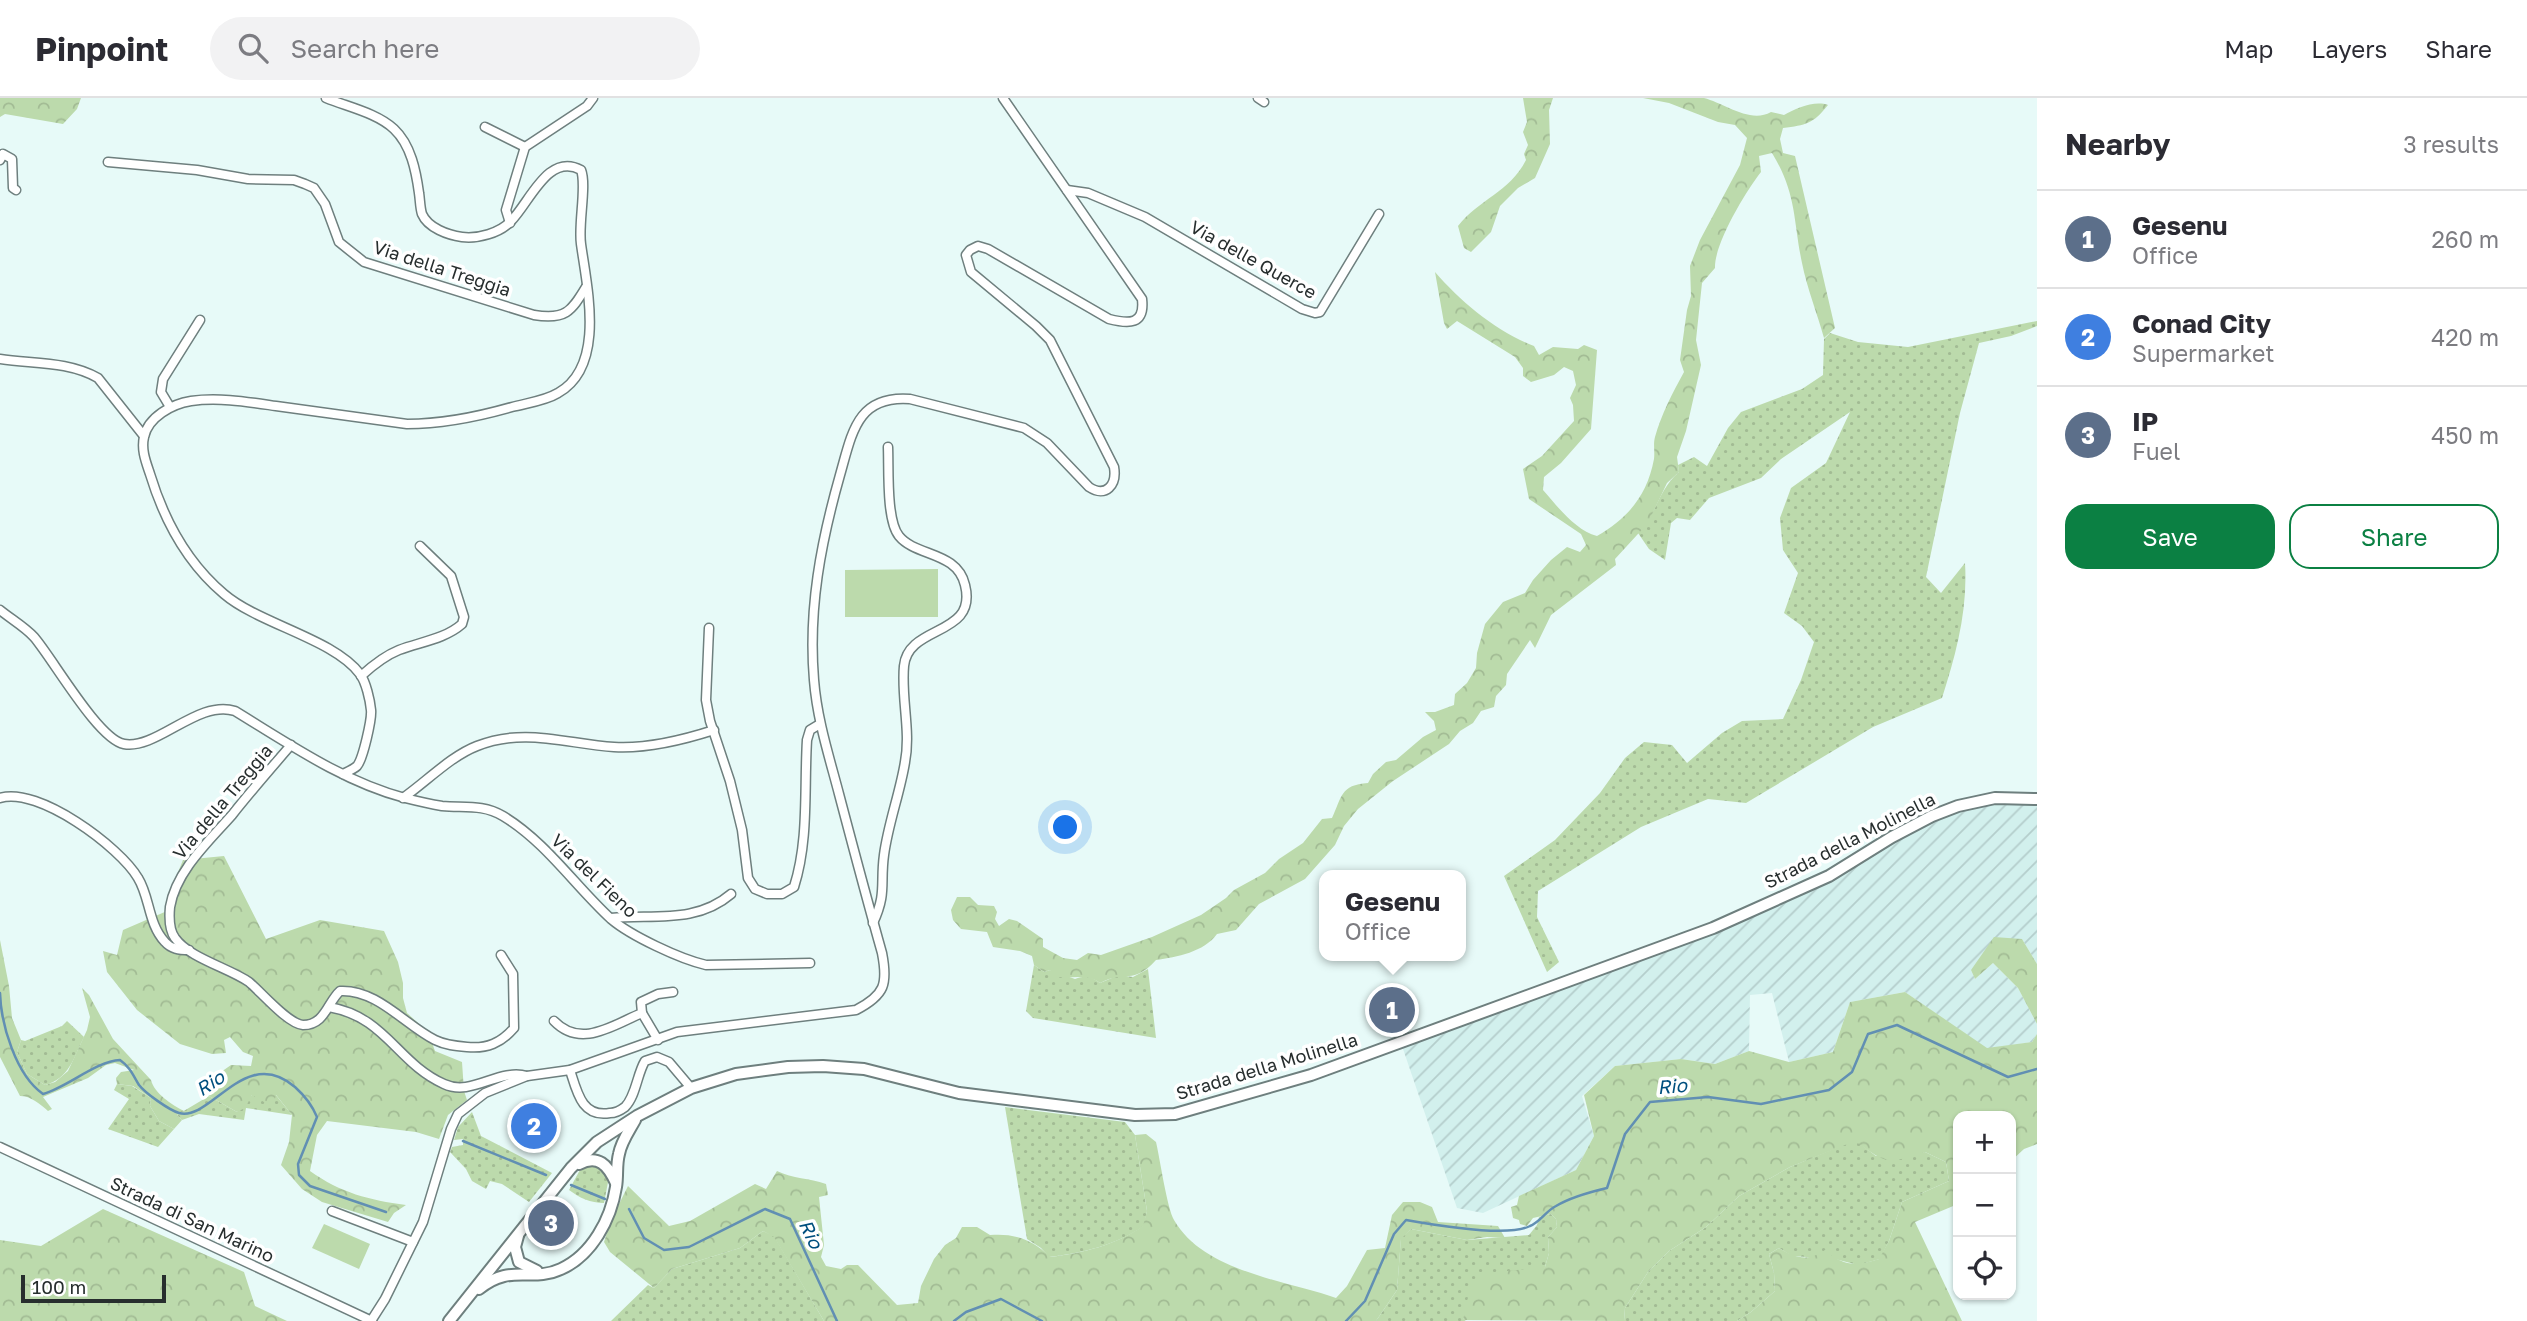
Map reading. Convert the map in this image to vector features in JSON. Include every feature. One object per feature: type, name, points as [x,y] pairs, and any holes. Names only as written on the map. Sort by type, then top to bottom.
[{"type":"main road","name":"Strada della Molinella","points":[[461,1304],[571,1168],[597,1142],[637,1116],[691,1088],[736,1074],[788,1067],[823,1066],[864,1069],[959,1093],[1135,1115],[1175,1114],[1311,1075],[1713,928],[1829,876],[1892,837],[1945,811],[1995,798],[2037,799]]},
{"type":"main road","points":[[449,1321],[461,1304],[486,1283],[501,1275],[544,1274],[562,1269],[587,1252],[610,1213],[617,1185],[619,1154],[637,1116]]},
{"type":"main road","points":[[597,1142],[607,1143],[619,1154]]},
{"type":"main road","points":[[571,1168],[586,1160],[602,1162],[610,1168],[617,1185]]},
{"type":"main road","points":[[520,1230],[515,1247],[519,1262],[544,1274]]},
{"type":"street","name":"Via della Treggia","points":[[326,98],[377,118],[394,129],[404,143],[416,170],[422,214],[430,225],[446,233],[475,237],[510,223]]},
{"type":"street","points":[[510,223],[506,210],[525,147],[587,106],[593,98]]},
{"type":"street","points":[[371,1321],[385,1299],[423,1222],[458,1114],[485,1093],[527,1076],[570,1070],[658,1041],[677,1032],[856,1010],[879,994],[885,983],[886,971],[820,724],[814,679],[814,610],[818,566],[848,446],[869,407],[893,398],[910,400],[1024,428],[1047,443],[1089,487],[1097,492],[1104,491],[1113,486],[1116,477],[1114,467],[1050,340],[971,272],[966,255],[978,246],[988,249],[1109,320],[1131,322],[1140,317],[1143,309],[1142,299],[1003,98]]},
{"type":"street","points":[[485,127],[525,147]]},
{"type":"street","points":[[0,160],[3,154],[12,159],[11,177],[16,190]]},
{"type":"street","name":"Via della Treggia","points":[[108,162],[197,170],[248,179],[294,180],[314,188],[325,204],[339,242],[364,262],[534,315],[561,316],[572,310],[586,287]]},
{"type":"street","points":[[343,774],[356,766],[362,757],[371,712],[362,676],[347,662],[318,644],[241,606],[224,594],[188,558],[179,544],[152,482],[143,453],[144,436],[151,421],[170,407],[191,401],[229,400],[407,424],[435,424],[466,420],[557,394],[573,382],[584,365],[588,348],[586,287],[580,238],[580,206],[584,178],[581,170],[566,166],[556,168],[545,176],[510,223]]},
{"type":"street","name":"Via delle Querce","points":[[1067,190],[1088,193],[1145,217],[1302,309],[1315,313],[1321,312],[1379,214]]},
{"type":"street","points":[[170,407],[161,392],[163,379],[200,320]]},
{"type":"street","points":[[0,359],[36,365],[55,363],[91,374],[98,378],[144,436]]},
{"type":"street","points":[[873,923],[882,901],[883,856],[905,762],[904,663],[916,642],[956,621],[963,612],[967,599],[965,584],[955,568],[942,558],[904,541],[898,535],[892,516],[888,447]]},
{"type":"street","points":[[362,676],[377,661],[397,650],[441,636],[462,624],[464,617],[451,576],[420,546]]},
{"type":"street","name":"Via della Treggia","points":[[0,610],[32,635],[98,725],[115,740],[124,744],[143,741],[192,718],[226,708],[236,711],[343,774]]},
{"type":"street","points":[[709,628],[706,700],[739,817],[748,878],[755,889],[768,894],[782,894],[794,887],[799,873],[803,845],[807,740],[810,730],[820,724]]},
{"type":"street","points":[[403,798],[465,752],[500,739],[526,735],[616,747],[683,740],[714,730]]},
{"type":"street","name":"Via della Treggia","points":[[291,745],[190,863],[170,907],[170,924],[177,941],[249,983],[301,1025],[316,1022],[340,991],[349,991],[376,1001],[417,1031],[438,1042],[482,1048],[504,1039],[514,1028],[513,974],[501,955]]},
{"type":"street","name":"Via del Fieno","points":[[343,774],[403,798],[442,806],[479,807],[505,817],[540,845],[624,929],[692,962],[706,965],[810,963]]},
{"type":"street","points":[[0,798],[10,796],[42,804],[63,814],[113,849],[126,860],[140,880],[155,926],[163,940],[171,947],[189,950]]},
{"type":"street","points":[[611,918],[691,914],[717,906],[731,894]]},
{"type":"street","points":[[658,1041],[642,1013],[641,1002],[658,994],[673,992]]},
{"type":"street","points":[[329,1007],[347,1010],[360,1017],[385,1034],[411,1062],[445,1085],[465,1087],[514,1072],[527,1076]]},
{"type":"street","points":[[554,1021],[567,1032],[582,1036],[642,1013]]},
{"type":"street","points":[[570,1070],[579,1100],[589,1110],[601,1114],[614,1113],[625,1106],[645,1061],[657,1057],[669,1062],[691,1088]]},
{"type":"street","name":"Strada di San Marino","points":[[0,1147],[371,1321]]},
{"type":"street","points":[[332,1211],[414,1242]]},
{"type":"shaded area","points":[[2037,799],[2037,964],[2022,939],[1971,970],[1975,979],[1993,963],[2018,988],[2037,1024],[2037,1034],[2032,1042],[1987,1049],[1905,992],[1850,1002],[1833,1052],[1789,1062],[1772,993],[1750,995],[1749,1051],[1715,1064],[1681,1059],[1615,1066],[1582,1096],[1594,1136],[1576,1170],[1483,1213],[1457,1208],[1401,1043],[1713,928],[1958,806]]},
{"type":"green space","points":[[0,98],[81,98],[77,109],[63,124],[5,114],[0,117]]},
{"type":"green space","points":[[1523,98],[1553,98],[1549,110],[1550,144],[1535,178],[1518,188],[1500,206],[1491,232],[1471,252],[1464,248],[1458,226],[1503,188],[1526,160],[1524,154],[1528,145],[1523,132],[1527,122]]},
{"type":"green space","points":[[1643,98],[1704,98],[1754,116],[1771,112],[1784,115],[1812,104],[1828,105],[1808,122],[1783,128],[1780,139],[1783,153],[1795,156],[1835,328],[1824,338],[1804,272],[1786,181],[1772,153],[1759,156],[1761,172],[1725,232],[1715,268],[1702,283],[1696,340],[1701,365],[1686,431],[1677,457],[1679,472],[1667,483],[1648,523],[1615,559],[1616,565],[1551,615],[1535,648],[1530,640],[1507,674],[1506,685],[1496,696],[1494,707],[1481,711],[1473,723],[1460,731],[1449,744],[1393,781],[1358,809],[1344,826],[1335,845],[1305,879],[1259,904],[1236,930],[1217,934],[1198,949],[1156,960],[1141,973],[1100,983],[1085,977],[1057,977],[1050,970],[1044,972],[1034,965],[1032,956],[1020,951],[993,947],[987,932],[961,929],[953,920],[951,910],[957,897],[970,897],[978,905],[994,906],[997,912],[995,919],[999,926],[1009,919],[1017,921],[1043,939],[1043,947],[1063,958],[1077,960],[1088,953],[1101,955],[1152,937],[1201,915],[1234,890],[1265,873],[1279,859],[1303,843],[1322,819],[1332,818],[1347,789],[1368,783],[1386,762],[1396,760],[1423,737],[1436,730],[1434,721],[1425,712],[1435,712],[1454,705],[1455,694],[1467,683],[1476,668],[1485,624],[1503,602],[1525,593],[1551,560],[1567,547],[1580,552],[1586,545],[1581,534],[1529,499],[1523,469],[1542,456],[1574,421],[1570,398],[1576,385],[1573,371],[1564,367],[1554,375],[1531,382],[1523,376],[1523,368],[1515,357],[1457,321],[1447,329],[1435,272],[1480,315],[1507,333],[1534,346],[1539,355],[1553,347],[1578,349],[1584,345],[1597,350],[1591,429],[1561,463],[1544,477],[1543,490],[1581,529],[1597,536],[1618,522],[1634,505],[1651,472],[1654,440],[1661,420],[1684,372],[1680,360],[1691,296],[1690,266],[1700,240],[1740,165],[1747,138],[1735,125],[1718,122],[1669,103]]},
{"type":"green space","points":[[2037,321],[2037,326],[2011,336],[1979,343],[1960,413],[1926,577],[1941,593],[1965,563],[1965,598],[1960,632],[1942,698],[1873,727],[1746,803],[1708,799],[1641,827],[1538,891],[1537,917],[1559,962],[1547,972],[1504,876],[1555,840],[1600,793],[1625,758],[1644,742],[1672,745],[1687,763],[1722,733],[1742,721],[1783,719],[1801,680],[1814,642],[1802,626],[1784,613],[1798,573],[1783,550],[1780,518],[1791,488],[1826,463],[1850,412],[1781,459],[1761,478],[1709,498],[1690,520],[1677,518],[1671,523],[1665,560],[1649,549],[1638,533],[1666,486],[1679,472],[1678,465],[1694,457],[1707,466],[1728,428],[1741,412],[1802,389],[1823,375],[1824,339],[1830,333],[1858,342],[1908,347]]},
{"type":"green space","points":[[938,569],[938,617],[845,617],[845,570]]},
{"type":"green space","points":[[224,856],[266,939],[320,920],[384,931],[398,962],[407,1013],[428,1032],[435,1051],[462,1062],[467,1100],[448,1115],[439,1139],[416,1132],[327,1121],[317,1135],[310,1171],[333,1185],[356,1194],[406,1205],[394,1213],[388,1222],[322,1202],[302,1189],[281,1165],[289,1142],[292,1115],[276,1095],[274,1102],[266,1103],[252,1095],[245,1108],[237,1112],[209,1096],[211,1079],[231,1065],[251,1066],[253,1056],[243,1052],[230,1037],[224,1040],[226,1053],[212,1054],[180,1044],[137,1010],[107,972],[103,951],[117,955],[123,930],[167,911],[170,892],[183,860]]},
{"type":"green space","points":[[1994,937],[2022,939],[2037,964],[2037,1024],[2018,988],[1993,963],[1975,979],[1971,970]]},
{"type":"green space","points":[[0,940],[12,1018],[21,1040],[17,1052],[27,1074],[45,1085],[55,1082],[68,1071],[87,1030],[90,1017],[82,988],[89,995],[113,1039],[151,1080],[160,1094],[184,1111],[177,1115],[182,1120],[174,1129],[159,1121],[150,1106],[151,1098],[133,1086],[117,1084],[116,1078],[121,1072],[134,1070],[115,1063],[43,1097],[52,1109],[48,1111],[32,1099],[20,1096],[0,1057]]},
{"type":"green space","points":[[1034,965],[1044,972],[1050,970],[1075,979],[1088,977],[1100,983],[1119,975],[1133,977],[1148,969],[1156,1038],[1033,1018],[1026,1011]]},
{"type":"green space","points":[[1905,992],[1987,1048],[2032,1042],[2037,1034],[2037,1144],[2024,1149],[2016,1156],[2016,1111],[1953,1111],[1953,1206],[1915,1222],[1962,1321],[1737,1321],[1775,1291],[1769,1254],[1779,1248],[1796,1256],[1808,1257],[1825,1250],[1838,1260],[1851,1264],[1879,1259],[1889,1241],[1902,1202],[1949,1181],[1946,1162],[1925,1152],[1903,1159],[1888,1160],[1875,1155],[1855,1141],[1790,1167],[1739,1196],[1706,1227],[1669,1251],[1648,1272],[1625,1308],[1624,1321],[1463,1320],[1469,1293],[1489,1273],[1545,1267],[1549,1253],[1548,1237],[1557,1227],[1556,1219],[1551,1214],[1533,1218],[1527,1226],[1513,1218],[1511,1207],[1517,1205],[1519,1196],[1576,1170],[1594,1136],[1584,1095],[1615,1066],[1681,1059],[1715,1064],[1749,1051],[1789,1062],[1833,1052],[1850,1002]]},
{"type":"green space","points":[[67,1021],[84,1037],[65,1072],[60,1078],[45,1085],[27,1074],[17,1052],[21,1040],[25,1041],[62,1026]]},
{"type":"green space","points":[[117,1084],[132,1086],[151,1098],[150,1106],[159,1121],[174,1129],[158,1147],[108,1129],[129,1099],[114,1090]]},
{"type":"green space","points":[[275,1094],[292,1115],[246,1108],[244,1120],[199,1114],[182,1120],[177,1115],[209,1096],[237,1112],[252,1095]]},
{"type":"green space","points":[[1005,1107],[1125,1122],[1135,1135],[1147,1211],[1144,1226],[1099,1247],[1049,1257],[1027,1239]]},
{"type":"green space","points":[[472,1112],[481,1136],[552,1173],[529,1202],[502,1184],[490,1181],[486,1189],[472,1181],[466,1169],[450,1152],[452,1147],[463,1145],[463,1139],[454,1140],[458,1127]]},
{"type":"green space","points":[[1146,1134],[1156,1142],[1171,1214],[1187,1238],[1225,1263],[1270,1279],[1336,1298],[1347,1286],[1367,1250],[1385,1248],[1392,1215],[1403,1202],[1420,1202],[1432,1207],[1438,1222],[1498,1226],[1505,1238],[1467,1240],[1411,1229],[1401,1239],[1397,1290],[1376,1321],[824,1321],[774,1237],[763,1231],[740,1248],[672,1269],[654,1288],[610,1252],[604,1242],[611,1220],[628,1186],[669,1226],[690,1221],[755,1184],[766,1189],[777,1171],[826,1184],[828,1195],[819,1197],[824,1245],[821,1257],[826,1266],[841,1269],[847,1265],[858,1265],[897,1305],[918,1303],[921,1286],[934,1259],[945,1245],[956,1238],[962,1227],[977,1227],[990,1235],[1022,1238],[1050,1257],[1099,1247],[1143,1226],[1147,1211],[1135,1135]]},
{"type":"green space","points":[[1855,1140],[1876,1156],[1925,1152],[1946,1162],[1949,1181],[1902,1202],[1880,1259],[1858,1265],[1835,1259],[1792,1256],[1779,1248],[1769,1254],[1775,1291],[1737,1321],[1624,1321],[1625,1308],[1648,1272],[1669,1251],[1706,1227],[1739,1196],[1790,1167]]},
{"type":"green space","points":[[595,1163],[609,1177],[604,1203],[585,1200],[569,1190],[581,1168]]},
{"type":"green space","points":[[103,1209],[244,1272],[255,1306],[287,1321],[0,1321],[0,1240],[41,1246]]},
{"type":"green space","points":[[1551,1214],[1556,1219],[1557,1227],[1548,1237],[1549,1253],[1545,1267],[1463,1319],[1466,1321],[1376,1321],[1397,1290],[1401,1238],[1411,1229],[1467,1240],[1529,1235],[1537,1225],[1539,1217]]},
{"type":"green space","points":[[324,1224],[370,1244],[359,1269],[312,1248]]},
{"type":"green space","points":[[763,1231],[774,1236],[824,1321],[611,1321],[648,1285],[654,1288],[672,1269],[740,1248]]},
{"type":"waterway","name":"Rio","points":[[0,993],[3,1020],[12,1048],[25,1075],[43,1094],[101,1065],[120,1060],[152,1097],[179,1113],[191,1113],[245,1079],[260,1074],[277,1076],[299,1090],[317,1117],[298,1164],[299,1175],[310,1186],[386,1212]]},
{"type":"waterway","name":"Rio","points":[[1346,1321],[1365,1301],[1394,1234],[1406,1220],[1488,1231],[1530,1226],[1562,1203],[1607,1188],[1625,1134],[1650,1102],[1708,1097],[1761,1104],[1829,1090],[1852,1072],[1868,1034],[1897,1025],[2008,1077],[2037,1069]]},
{"type":"waterway","name":"Rio","points":[[463,1141],[546,1175]]},
{"type":"waterway","name":"Rio","points":[[571,1185],[605,1199]]},
{"type":"waterway","name":"Rio","points":[[629,1209],[644,1238],[664,1250],[689,1247],[765,1209],[790,1219],[837,1321]]},
{"type":"waterway","name":"Rio","points":[[954,1321],[966,1312],[1001,1299],[1042,1321]]},
{"type":"place","name":"Gesenu","points":[[1392,1010]]},
{"type":"place","name":"Conad City","points":[[534,1126]]},
{"type":"place","name":"IP","points":[[551,1223]]}]
